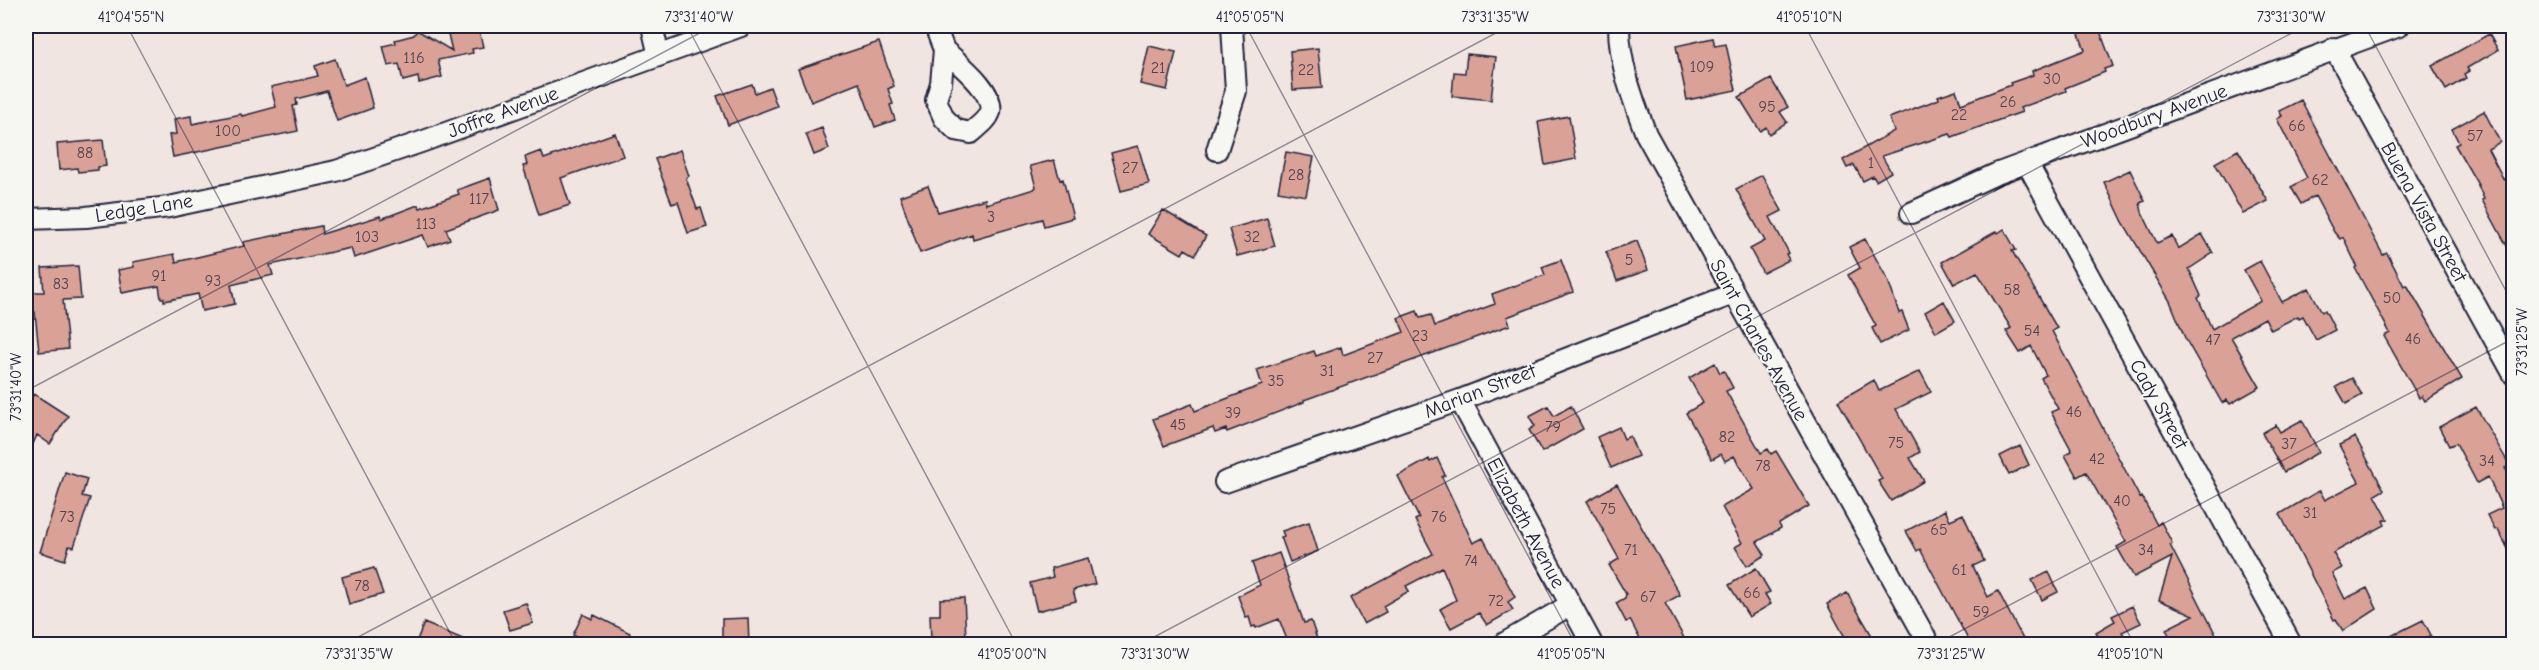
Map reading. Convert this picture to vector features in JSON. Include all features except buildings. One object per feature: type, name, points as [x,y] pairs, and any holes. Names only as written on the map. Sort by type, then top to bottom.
[{"type":"street","points":[[652,26],[659,56]]},
{"type":"street","name":"Joffre Avenue","points":[[261,187],[346,167],[741,26]]},
{"type":"street","points":[[935,26],[944,50]]},
{"type":"street","points":[[1217,150],[1236,91],[1232,26]]},
{"type":"street","name":"Saint Charles Avenue","points":[[1619,26],[1619,39],[1628,85],[1646,134],[1929,645]]},
{"type":"street","name":"Woodbury Avenue","points":[[1911,213],[1996,174],[2399,26]]},
{"type":"street","name":"Buena Vista Street","points":[[2334,48],[2514,375]]},
{"type":"street","name":"Cady Street","points":[[2027,163],[2291,645]]},
{"type":"street","name":"Ledge Lane","points":[[26,219],[86,218],[170,207],[261,187]]},
{"type":"street","name":"Marian Street","points":[[1225,482],[1460,400],[1733,294]]},
{"type":"street","name":"Elizabeth Avenue","points":[[1460,400],[1592,645]]},
{"type":"street","points":[[1503,645],[1570,605]]}]
